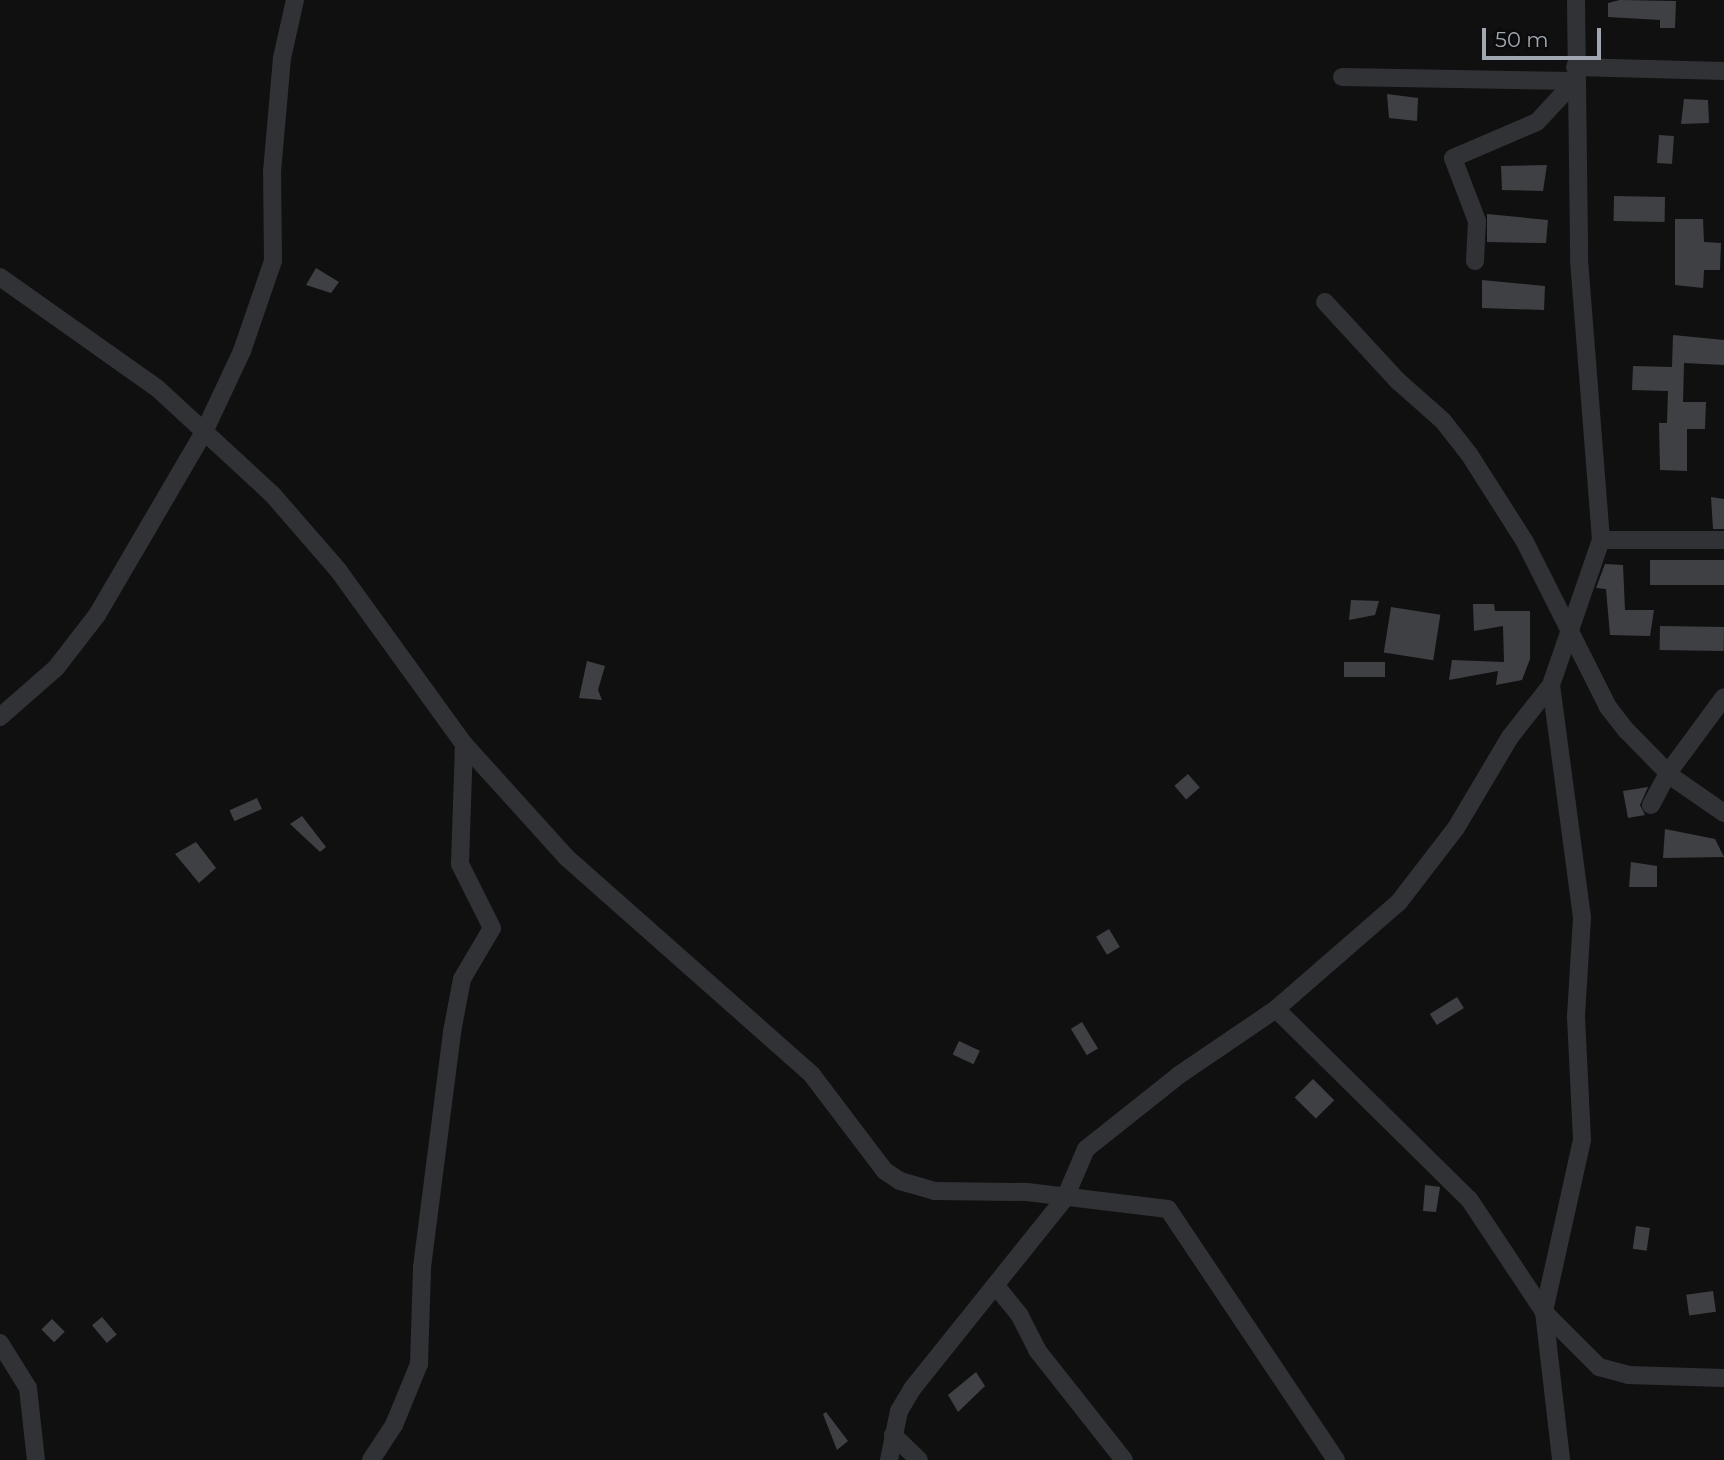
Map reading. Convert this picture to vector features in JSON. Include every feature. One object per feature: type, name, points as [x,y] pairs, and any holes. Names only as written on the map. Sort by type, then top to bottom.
[{"type":"street","points":[[0,717],[57,668],[97,615],[205,430],[242,351],[271,273],[272,172],[279,85],[295,0]]},
{"type":"street","points":[[890,1460],[899,1411],[912,1389],[1066,1198],[1086,1149],[1179,1075],[1276,1009],[1399,902],[1456,828],[1510,737],[1551,685],[1601,540],[1578,260],[1576,0]]},
{"type":"street","points":[[1342,77],[1724,71]]},
{"type":"street","points":[[1475,261],[1477,221],[1453,159],[1537,122],[1575,74]]},
{"type":"street","points":[[0,277],[157,388],[272,494],[338,570],[464,744],[566,857],[812,1075],[885,1171],[900,1181],[934,1191],[1027,1192],[1168,1209],[1336,1460]]},
{"type":"street","points":[[1325,302],[1398,381],[1443,421],[1469,454],[1525,542],[1570,626],[1608,707],[1668,773],[1724,813]]},
{"type":"street","points":[[1601,540],[1724,540]]},
{"type":"street","points":[[1551,685],[1582,918],[1576,1017],[1582,1140],[1544,1312],[1561,1460]]},
{"type":"street","points":[[1651,805],[1668,773],[1724,697]]},
{"type":"street","points":[[371,1460],[394,1424],[419,1364],[422,1267],[452,1032],[462,979],[492,928],[460,864],[464,744]]},
{"type":"street","points":[[1276,1009],[1469,1199],[1544,1312],[1600,1367],[1628,1375],[1724,1378]]},
{"type":"street","points":[[996,1286],[1020,1315],[1037,1350],[1124,1460]]},
{"type":"street","points":[[0,1343],[28,1388],[36,1460]]},
{"type":"street","points":[[893,1435],[919,1460]]},
{"type":"building","points":[[1620,0],[1676,1],[1675,28],[1660,28],[1660,20],[1608,17],[1608,3]]},
{"type":"building","points":[[1387,94],[1418,98],[1417,121],[1389,118]]},
{"type":"building","points":[[1684,99],[1708,100],[1709,123],[1681,124]]},
{"type":"building","points":[[1659,135],[1674,136],[1672,164],[1657,163]]},
{"type":"building","points":[[1547,165],[1543,191],[1502,190],[1501,166]]},
{"type":"building","points":[[1614,196],[1665,197],[1665,222],[1614,221]]},
{"type":"building","points":[[1487,214],[1548,220],[1546,243],[1487,242]]},
{"type":"building","points":[[1675,219],[1703,219],[1704,242],[1721,243],[1720,270],[1704,270],[1703,288],[1675,285]]},
{"type":"building","points":[[316,268],[339,282],[331,293],[306,285]]},
{"type":"building","points":[[1482,280],[1545,286],[1544,310],[1482,308]]},
{"type":"building","points":[[1673,335],[1724,340],[1724,365],[1684,363],[1683,402],[1706,402],[1705,429],[1687,429],[1687,471],[1660,470],[1659,423],[1667,423],[1668,391],[1632,390],[1633,366],[1672,367]]},
{"type":"building","points":[[1711,497],[1724,499],[1724,529],[1713,529]]},
{"type":"building","points":[[1650,560],[1724,560],[1724,585],[1650,585]]},
{"type":"building","points":[[1605,564],[1623,565],[1625,610],[1654,610],[1650,636],[1610,635],[1606,589],[1596,588]]},
{"type":"building","points":[[1351,600],[1379,601],[1375,615],[1349,620]]},
{"type":"building","points":[[1473,604],[1494,604],[1495,611],[1530,611],[1530,659],[1522,680],[1496,685],[1498,671],[1449,680],[1452,660],[1504,662],[1503,626],[1474,631]]},
{"type":"building","points":[[1391,607],[1440,615],[1433,660],[1384,652]]},
{"type":"building","points":[[1660,626],[1724,627],[1724,651],[1660,650]]},
{"type":"building","points":[[587,661],[605,666],[598,690],[602,700],[579,698]]},
{"type":"building","points":[[1344,662],[1385,662],[1385,677],[1344,677]]},
{"type":"building","points":[[1188,774],[1200,788],[1186,799],[1174,786]]},
{"type":"building","points":[[1648,787],[1640,805],[1645,815],[1628,818],[1623,791]]},
{"type":"building","points":[[257,798],[262,809],[234,821],[230,810]]},
{"type":"building","points":[[302,816],[326,847],[320,852],[290,824]]},
{"type":"building","points":[[1665,829],[1715,839],[1724,857],[1663,858]]},
{"type":"building","points":[[196,842],[216,868],[199,883],[175,854]]},
{"type":"building","points":[[1631,862],[1657,866],[1657,887],[1629,887]]},
{"type":"building","points":[[1109,929],[1120,947],[1107,955],[1096,937]]},
{"type":"building","points":[[1457,997],[1464,1008],[1437,1025],[1430,1014]]},
{"type":"building","points":[[1082,1022],[1098,1049],[1087,1055],[1071,1029]]},
{"type":"building","points":[[959,1041],[980,1051],[974,1064],[953,1055]]},
{"type":"building","points":[[1313,1079],[1334,1100],[1316,1119],[1295,1097]]},
{"type":"building","points":[[1425,1185],[1440,1187],[1436,1212],[1423,1211]]},
{"type":"building","points":[[1636,1226],[1650,1228],[1647,1251],[1633,1249]]},
{"type":"building","points":[[1713,1291],[1716,1312],[1689,1316],[1686,1295]]},
{"type":"building","points":[[102,1317],[117,1335],[107,1343],[92,1325]]},
{"type":"building","points":[[52,1319],[65,1332],[54,1342],[41,1330]]},
{"type":"building","points":[[976,1372],[985,1386],[958,1412],[948,1395]]},
{"type":"building","points":[[826,1412],[848,1441],[837,1450],[823,1414]]}]
